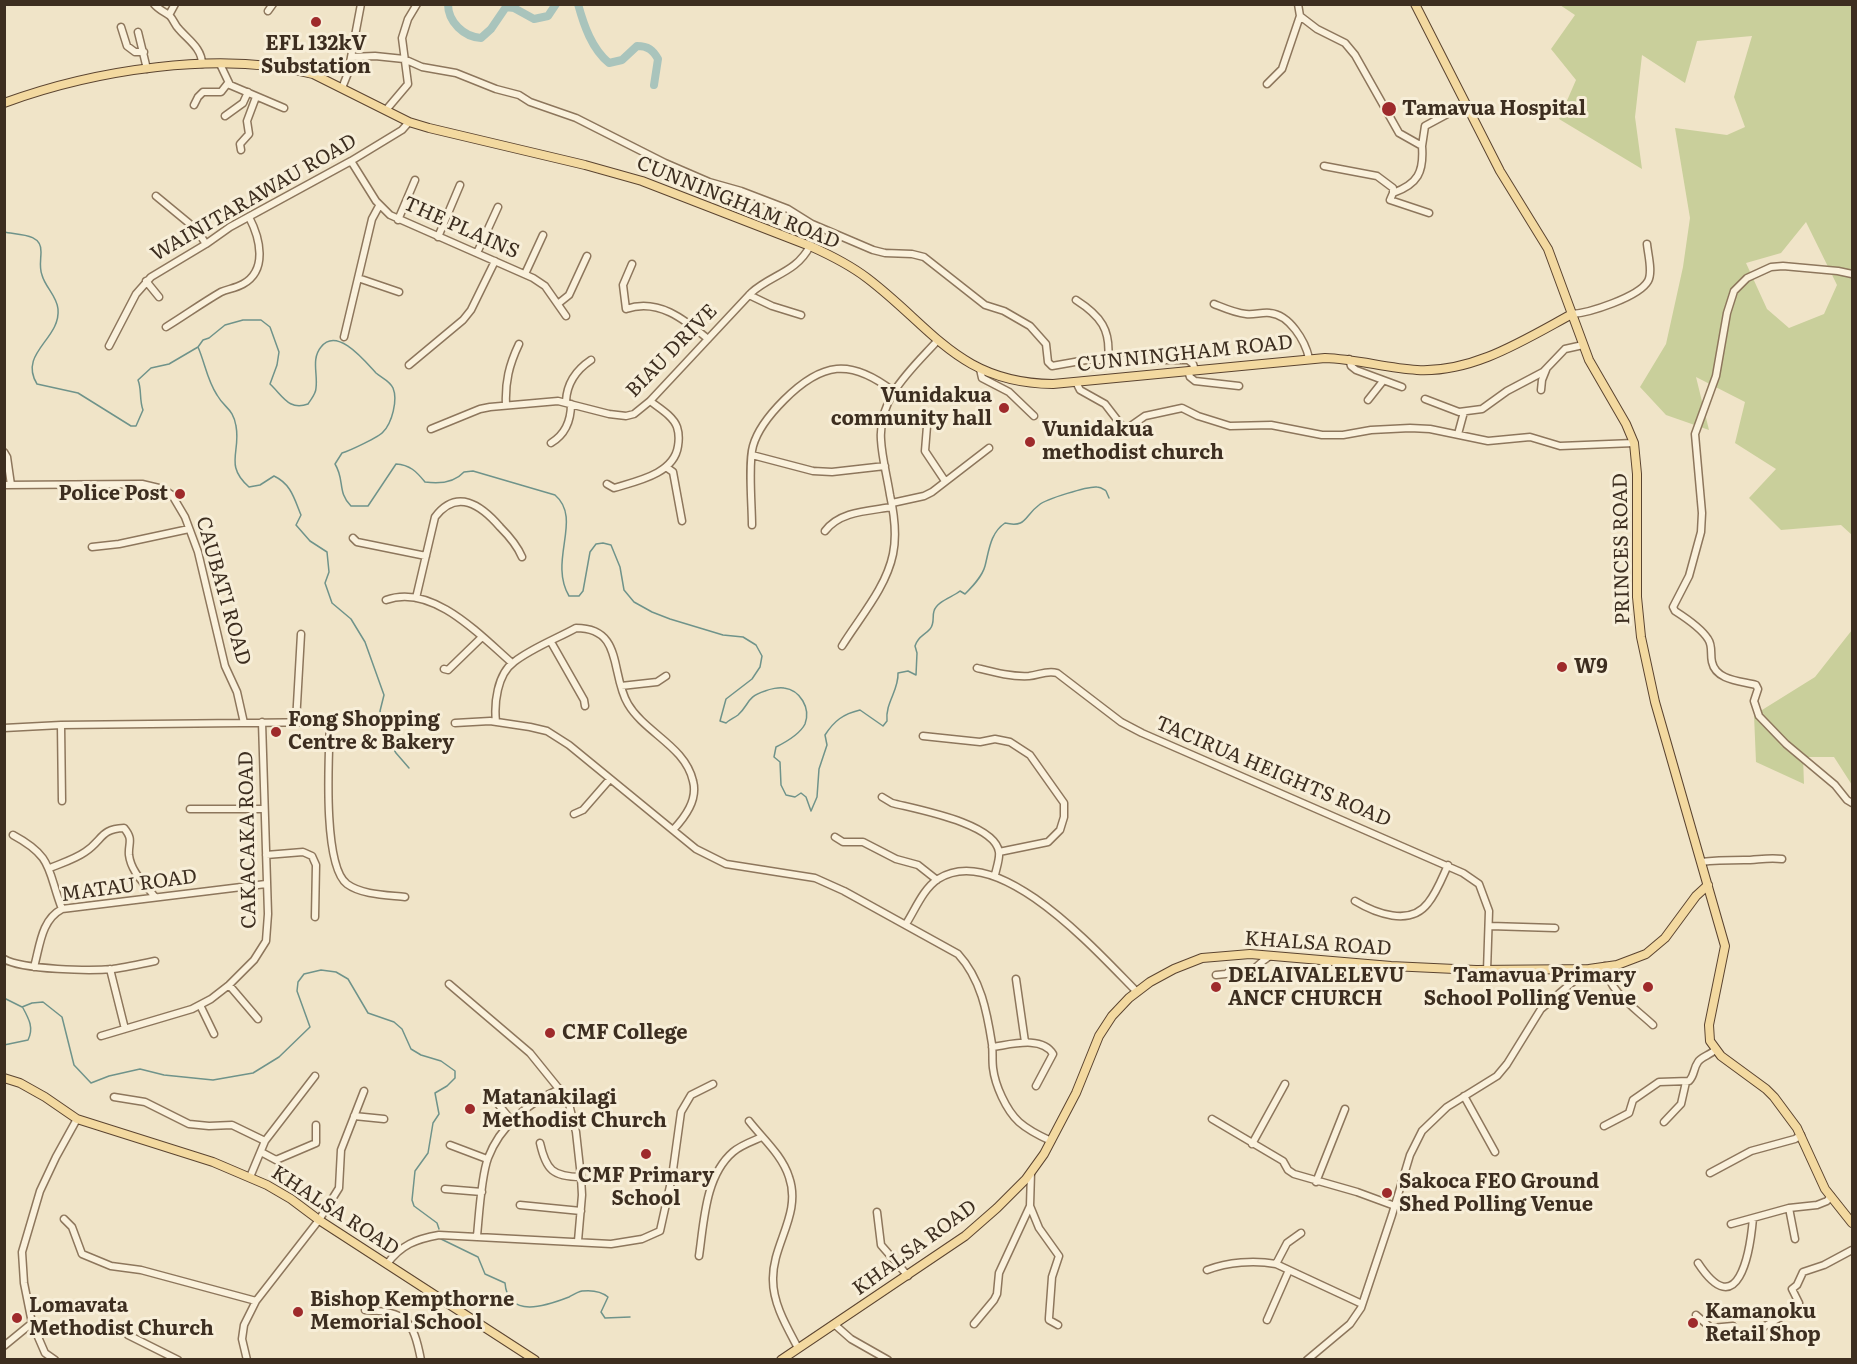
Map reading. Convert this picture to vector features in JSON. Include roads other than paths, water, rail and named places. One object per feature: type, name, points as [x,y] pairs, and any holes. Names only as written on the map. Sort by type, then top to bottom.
[{"type":"main road","name":"PRINCES ROAD","points":[[1415,4],[1500,171],[1548,249],[1593,368],[1626,424],[1634,443],[1637,474],[1637,597],[1641,637],[1655,702],[1725,946],[1709,1030],[1710,1041],[1715,1050]]},
{"type":"main road","name":"CUNNINGHAM ROAD","points":[[4,103],[82,80],[147,69],[220,64],[296,70],[323,78],[409,122],[642,181],[810,246],[866,277],[964,361],[980,369],[1024,383],[1076,382],[1309,358],[1349,359],[1419,370],[1452,367],[1491,355],[1572,314]]},
{"type":"main road","name":"KHALSA ROAD","points":[[781,1359],[908,1276],[965,1236],[997,1208],[1031,1172],[1050,1141],[1076,1093],[1099,1036],[1112,1016],[1150,982],[1174,969],[1202,958],[1250,954],[1391,966],[1487,970],[1589,969],[1617,965],[1637,958],[1658,945],[1677,924],[1696,896],[1708,885]]},
{"type":"main road","points":[[1715,1050],[1766,1089],[1801,1135],[1819,1178],[1852,1223]]},
{"type":"main road","name":"KHALSA ROAD","points":[[4,1078],[20,1083],[45,1097],[77,1119],[204,1159],[250,1178],[291,1199],[319,1220],[535,1359]]},
{"type":"street","points":[[154,4],[160,11],[169,15],[201,53],[202,64]]},
{"type":"street","points":[[169,15],[175,4]]},
{"type":"street","points":[[268,10],[273,4]]},
{"type":"street","points":[[342,88],[348,73],[361,4]]},
{"type":"street","points":[[386,110],[408,84],[402,48],[404,30],[417,4]]},
{"type":"street","points":[[1267,84],[1282,69],[1300,16],[1298,4]]},
{"type":"street","points":[[1300,16],[1317,29],[1345,43],[1355,55],[1399,133],[1422,146]]},
{"type":"street","points":[[121,27],[127,46],[135,52],[143,51],[151,45]]},
{"type":"street","points":[[138,32],[138,40],[147,69]]},
{"type":"street","points":[[351,57],[375,56],[405,59],[422,67],[456,73],[576,117],[665,163],[709,182],[741,191],[788,209],[812,224],[873,250],[924,257],[985,304],[1004,311],[1030,326],[1046,344],[1048,362],[1052,366],[1074,361],[1188,360],[1192,363],[1190,377],[1196,381],[1239,386]]},
{"type":"street","points":[[220,64],[228,83],[284,108]]},
{"type":"street","points":[[194,105],[203,92],[223,92],[228,83]]},
{"type":"street","points":[[225,116],[242,104],[248,92]]},
{"type":"street","points":[[241,150],[240,144],[249,134],[247,122],[256,97]]},
{"type":"street","points":[[1429,213],[1390,200],[1394,193],[1412,184],[1420,174],[1425,126],[1466,104]]},
{"type":"street","name":"WAINITARAWAU ROAD","points":[[109,346],[136,294],[146,281],[230,227],[351,161],[402,130],[409,122]]},
{"type":"street","name":"THE PLAINS","points":[[351,161],[380,206],[398,219],[525,274],[545,286],[566,316]]},
{"type":"street","points":[[1323,166],[1377,176],[1393,188],[1394,193]]},
{"type":"street","points":[[398,219],[415,180]]},
{"type":"street","points":[[438,237],[460,185]]},
{"type":"street","points":[[156,196],[196,229],[206,244]]},
{"type":"street","points":[[344,338],[372,219],[380,206]]},
{"type":"street","points":[[477,253],[498,207]]},
{"type":"street","points":[[166,327],[252,277],[259,259],[259,244],[257,232],[249,218]]},
{"type":"street","points":[[525,274],[543,235]]},
{"type":"street","points":[[1572,314],[1606,308],[1644,286],[1649,276],[1647,244]]},
{"type":"street","name":"BIAU DRIVE","points":[[431,429],[480,409],[546,401],[569,403],[609,414],[626,416],[634,414],[650,401],[749,295],[762,283],[795,266],[810,246]]},
{"type":"street","points":[[559,303],[569,295],[587,256]]},
{"type":"street","points":[[408,365],[463,320],[471,310],[495,261]]},
{"type":"street","points":[[632,264],[623,285],[626,309],[638,305],[663,309],[685,320],[708,339]]},
{"type":"street","points":[[1852,274],[1783,266],[1771,267],[1747,278],[1734,291],[1727,313],[1716,376],[1695,434],[1702,527],[1689,576],[1673,605],[1675,611],[1707,638],[1715,669],[1735,681],[1756,685],[1758,689],[1754,704],[1759,716],[1786,744],[1835,784],[1852,803]]},
{"type":"street","points":[[358,278],[399,292]]},
{"type":"street","points":[[146,281],[159,297]]},
{"type":"street","points":[[749,295],[772,306],[801,315]]},
{"type":"street","points":[[1076,300],[1094,314],[1107,332],[1110,342],[1108,360]]},
{"type":"street","points":[[1214,304],[1247,315],[1269,312],[1281,316],[1301,338],[1309,358]]},
{"type":"street","points":[[842,646],[882,585],[894,553],[892,505],[881,438],[881,423],[886,404],[893,391],[938,340]]},
{"type":"street","points":[[506,405],[505,387],[508,372],[519,344]]},
{"type":"street","points":[[1425,399],[1456,411],[1464,412],[1485,408],[1507,391],[1546,370],[1565,349],[1583,345]]},
{"type":"street","points":[[1349,359],[1354,368],[1402,387]]},
{"type":"street","points":[[551,443],[562,434],[571,417],[567,391],[570,383],[576,373],[591,360]]},
{"type":"street","points":[[752,525],[752,455],[757,435],[771,413],[796,387],[819,372],[844,369],[860,371],[875,377],[893,391]]},
{"type":"street","points":[[980,369],[983,379],[1009,392],[1034,416]]},
{"type":"street","points":[[1541,390],[1546,370]]},
{"type":"street","points":[[1368,400],[1383,381]]},
{"type":"street","points":[[1076,382],[1080,390],[1098,399],[1108,408],[1125,430],[1148,415],[1182,408],[1198,416],[1230,426],[1271,425],[1322,435],[1410,428],[1430,429],[1488,441],[1530,437],[1560,446],[1634,443]]},
{"type":"street","points":[[607,484],[615,488],[639,480],[666,467],[673,460],[679,437],[677,427],[670,417],[650,401]]},
{"type":"street","points":[[1458,434],[1464,412]]},
{"type":"street","points":[[927,426],[925,451],[945,481]]},
{"type":"street","points":[[825,531],[830,524],[847,515],[892,505],[933,492],[989,448]]},
{"type":"street","points":[[4,452],[7,457],[8,485]]},
{"type":"street","points":[[752,455],[813,471],[839,472],[885,466]]},
{"type":"street","points":[[666,467],[673,472],[682,521]]},
{"type":"street","name":"CAUBATI ROAD","points":[[8,485],[142,484],[155,486],[172,495],[179,506],[198,552],[225,666],[237,692],[244,723]]},
{"type":"street","points":[[416,598],[435,517],[442,508],[452,502],[476,505],[486,512],[518,547],[522,557]]},
{"type":"street","points":[[92,547],[189,529]]},
{"type":"street","points":[[353,538],[357,542],[426,556]]},
{"type":"street","points":[[386,600],[394,597],[416,598],[444,607],[512,663]]},
{"type":"street","points":[[496,722],[495,707],[498,688],[512,663],[576,628],[587,628],[600,634],[610,644],[627,703],[636,715],[679,753],[694,783],[689,809],[673,830]]},
{"type":"street","points":[[296,722],[301,634]]},
{"type":"street","points":[[444,669],[448,670],[482,637]]},
{"type":"street","points":[[551,642],[584,700],[585,706]]},
{"type":"street","name":"TACIRUA HEIGHTS ROAD","points":[[977,668],[998,674],[1027,676],[1051,671],[1057,673],[1121,722],[1142,734],[1448,866],[1479,884],[1489,911],[1487,970]]},
{"type":"street","points":[[621,686],[657,682],[666,676]]},
{"type":"street","name":"CAKACAKA ROAD","points":[[101,1036],[192,1010],[229,985],[254,960],[266,941],[267,884],[262,722]]},
{"type":"street","points":[[4,728],[62,725],[330,722],[328,782],[332,844],[340,875],[347,884],[370,893],[405,897]]},
{"type":"street","points":[[455,723],[496,722],[547,731],[569,745],[696,849],[726,864],[815,878],[844,891],[958,954],[968,965],[977,981],[984,1003],[992,1047],[993,1069],[1003,1099],[1018,1121],[1050,1141]]},
{"type":"street","points":[[62,725],[62,801]]},
{"type":"street","points":[[923,736],[980,742],[995,739],[1010,742],[1030,755],[1064,803],[1064,817],[1060,830],[1048,842],[999,852]]},
{"type":"street","points":[[574,814],[583,810],[609,780]]},
{"type":"street","points":[[882,797],[892,803],[967,824],[994,841],[999,852],[995,875]]},
{"type":"street","points":[[190,809],[264,809]]},
{"type":"street","points":[[50,868],[83,854],[104,832],[112,828],[124,828],[131,841],[129,855],[135,872],[154,897]]},
{"type":"street","points":[[13,835],[28,843],[41,855],[50,868],[62,909]]},
{"type":"street","points":[[835,837],[843,842],[863,842],[896,859],[918,865],[937,880]]},
{"type":"street","points":[[266,855],[303,852],[312,856],[316,865],[315,917]]},
{"type":"street","points":[[1701,862],[1722,858],[1782,859]]},
{"type":"street","points":[[1355,902],[1372,911],[1395,916],[1408,915],[1427,906],[1448,866]]},
{"type":"street","points":[[906,924],[921,898],[937,880],[958,871],[995,875],[1018,887],[1073,929],[1137,992]]},
{"type":"street","name":"MATAU ROAD","points":[[34,967],[46,922],[54,913],[62,909],[267,884]]},
{"type":"street","points":[[1490,926],[1555,928]]},
{"type":"street","points":[[1216,975],[1230,971],[1249,973],[1271,956]]},
{"type":"street","points":[[4,959],[34,967],[110,969],[155,962]]},
{"type":"street","points":[[1605,966],[1607,977],[1622,997],[1653,1025]]},
{"type":"street","points":[[110,969],[125,1029]]},
{"type":"street","points":[[1307,1359],[1350,1324],[1362,1304],[1415,1143],[1433,1118],[1501,1072],[1541,1009],[1589,969]]},
{"type":"street","points":[[1016,979],[1025,1042]]},
{"type":"street","points":[[449,984],[530,1053],[568,1100],[576,1132],[581,1177],[578,1241]]},
{"type":"street","points":[[229,985],[258,1019]]},
{"type":"street","points":[[200,1005],[214,1034]]},
{"type":"street","points":[[992,1047],[1025,1042],[1036,1043],[1050,1049],[1053,1054],[1036,1086]]},
{"type":"street","points":[[1604,1126],[1629,1113],[1633,1100],[1659,1082],[1686,1082],[1692,1079],[1699,1060],[1715,1050]]},
{"type":"street","points":[[250,1178],[265,1141],[315,1076]]},
{"type":"street","points":[[1664,1122],[1681,1104],[1686,1082]]},
{"type":"street","points":[[387,1264],[398,1251],[425,1237],[439,1235],[610,1244],[642,1239],[660,1232],[672,1177],[681,1112],[691,1095],[713,1084]]},
{"type":"street","points":[[1252,1144],[1285,1084]]},
{"type":"street","points":[[477,1236],[488,1159],[512,1121],[537,1101],[560,1089]]},
{"type":"street","points":[[247,1359],[242,1339],[244,1325],[256,1301],[319,1220],[339,1188],[341,1150],[364,1091]]},
{"type":"street","points":[[488,1092],[512,1121]]},
{"type":"street","points":[[1464,1096],[1496,1152]]},
{"type":"street","points":[[114,1097],[145,1102],[189,1124],[232,1125],[265,1141]]},
{"type":"street","points":[[1316,1182],[1346,1109]]},
{"type":"street","points":[[354,1116],[384,1119]]},
{"type":"street","points":[[55,1359],[45,1353],[32,1323],[24,1283],[22,1252],[40,1191],[77,1119]]},
{"type":"street","points":[[1212,1119],[1283,1161],[1288,1170],[1294,1174],[1357,1192],[1395,1206]]},
{"type":"street","points":[[749,1121],[776,1152],[792,1184],[792,1212],[775,1261],[772,1278],[774,1298],[798,1348]]},
{"type":"street","points":[[261,1152],[276,1160],[316,1143],[316,1125]]},
{"type":"street","points":[[1710,1173],[1751,1150],[1795,1139],[1801,1135]]},
{"type":"street","points":[[699,1256],[710,1189],[719,1170],[734,1151],[762,1137]]},
{"type":"street","points":[[540,1143],[544,1159],[557,1175],[581,1177]]},
{"type":"street","points":[[450,1145],[488,1159]]},
{"type":"street","points":[[974,1324],[997,1294],[999,1273],[1030,1206],[1031,1172]]},
{"type":"street","points":[[445,1189],[482,1192]]},
{"type":"street","points":[[1731,1224],[1789,1208],[1817,1205],[1827,1201],[1831,1196]]},
{"type":"street","points":[[520,1205],[581,1211]]},
{"type":"street","points":[[1030,1206],[1039,1228],[1059,1253],[1060,1260],[1052,1277],[1049,1318],[1058,1325]]},
{"type":"street","points":[[1789,1208],[1795,1239]]},
{"type":"street","points":[[877,1212],[881,1245],[908,1276]]},
{"type":"street","points":[[1698,1263],[1718,1286],[1733,1284],[1743,1273],[1753,1218]]},
{"type":"street","points":[[64,1219],[72,1227],[82,1254],[95,1260],[111,1266],[141,1270],[256,1301]]},
{"type":"street","points":[[1276,1264],[1287,1243],[1301,1233]]},
{"type":"street","points":[[1696,1315],[1711,1328],[1733,1326],[1738,1337],[1742,1339],[1790,1312],[1798,1305],[1792,1289],[1797,1285],[1803,1272],[1852,1250]]},
{"type":"street","points":[[1207,1270],[1220,1265],[1262,1261],[1276,1264],[1362,1304]]},
{"type":"street","points":[[1267,1320],[1289,1270]]},
{"type":"street","points":[[365,1310],[392,1312],[411,1325],[421,1359]]},
{"type":"street","points":[[5,1344],[32,1323]]},
{"type":"street","points":[[834,1324],[851,1339],[888,1359]]},
{"type":"street","points":[[128,1335],[178,1359]]},
{"type":"waterway","points":[[448,4],[451,17],[458,27],[469,35],[481,38],[491,29],[506,7],[514,8],[534,19],[548,16],[556,4]]},
{"type":"waterway","points":[[578,4],[593,44],[609,63],[622,60],[637,46],[652,51],[658,59],[654,85]]},
{"type":"waterway","points":[[4,232],[28,236],[38,241],[41,252],[41,272],[57,304],[57,320],[33,363],[33,373],[37,384],[78,393],[131,426],[136,426],[143,410],[138,380],[151,368],[169,364],[198,347],[203,340],[225,325],[243,320],[261,320],[270,327],[279,352],[270,384],[291,404],[296,406],[308,404],[315,392],[316,356],[321,347],[328,342],[343,343],[393,388],[394,405],[383,432],[342,453],[335,464],[340,475],[342,491],[351,506],[368,506],[396,464],[412,469],[425,482],[446,482],[464,472],[473,471],[555,495],[563,505],[566,516],[562,568],[569,596],[579,596],[583,591],[590,552],[596,544],[611,545],[620,567],[624,590],[634,602],[670,619],[723,635],[743,637],[756,645],[762,656],[760,667],[752,679],[726,699],[720,721],[726,723],[738,715],[754,696],[767,690],[790,689],[799,696],[805,706],[805,724],[796,734],[776,747],[774,757],[780,762],[781,785],[786,795],[795,797],[801,793],[806,797],[811,811],[817,797],[819,769],[827,745],[825,735],[840,719],[860,710],[883,726],[887,721],[888,708],[898,673],[908,671],[916,675],[915,646],[919,638],[932,627],[933,613],[942,602],[960,591],[965,594],[977,582],[984,570],[993,537],[1000,527],[1005,523],[1017,524],[1025,520],[1043,502],[1058,496],[1100,487],[1106,491],[1109,498]]},
{"type":"waterway","points":[[198,347],[214,389],[235,420],[237,435],[235,465],[241,479],[249,487],[260,485],[274,476],[280,479],[291,492],[301,515],[296,525],[310,541],[327,552],[329,572],[325,583],[332,603],[351,619],[365,642],[384,695],[380,711],[385,734],[396,753],[409,768]]},
{"type":"waterway","points":[[4,998],[22,1007],[43,1002],[62,1017],[74,1065],[91,1083],[140,1069],[164,1075],[213,1080],[253,1073],[279,1057],[310,1027],[297,991],[298,982],[304,974],[321,970],[336,972],[348,979],[368,1013],[394,1022],[402,1029],[411,1049],[421,1055],[441,1061],[455,1071],[455,1078],[435,1093],[439,1114],[433,1123],[428,1153],[415,1171],[412,1200],[414,1206],[437,1223],[439,1229]]},
{"type":"waterway","points":[[4,1045],[28,1040],[31,1028],[23,1008]]},
{"type":"waterway","points":[[441,1239],[478,1257],[485,1274],[505,1283],[513,1302],[521,1306],[539,1306],[569,1297],[580,1291],[592,1291],[608,1297],[601,1312],[605,1318],[630,1317]]},
{"type":"place","name":"EFL 132kV Substation","points":[[316,22]]},
{"type":"place","name":"Tamavua Hospital","points":[[1389,109]]},
{"type":"place","name":"Vunidakua community hall","points":[[1004,408]]},
{"type":"place","name":"Vunidakua methodist church","points":[[1030,442]]},
{"type":"place","name":"Police Post","points":[[180,494]]},
{"type":"place","name":"W9","points":[[1562,667]]},
{"type":"place","name":"Fong Shopping Centre & Bakery","points":[[276,732]]},
{"type":"place","name":"DELAIVALELEVU ANCF CHURCH","points":[[1216,987]]},
{"type":"place","name":"Tamavua Primary School Polling Venue","points":[[1648,987]]},
{"type":"place","name":"CMF College","points":[[550,1033]]},
{"type":"place","name":"Matanakilagi Methodist Church","points":[[470,1109]]},
{"type":"place","name":"CMF Primary School","points":[[646,1154]]},
{"type":"place","name":"Sakoca FEO Ground Shed Polling Venue","points":[[1387,1193]]},
{"type":"place","name":"Bishop Kempthorne Memorial School","points":[[298,1312]]},
{"type":"place","name":"Lomavata Methodist Church","points":[[17,1318]]},
{"type":"place","name":"Kamanoku Retail Shop","points":[[1693,1323]]}]
